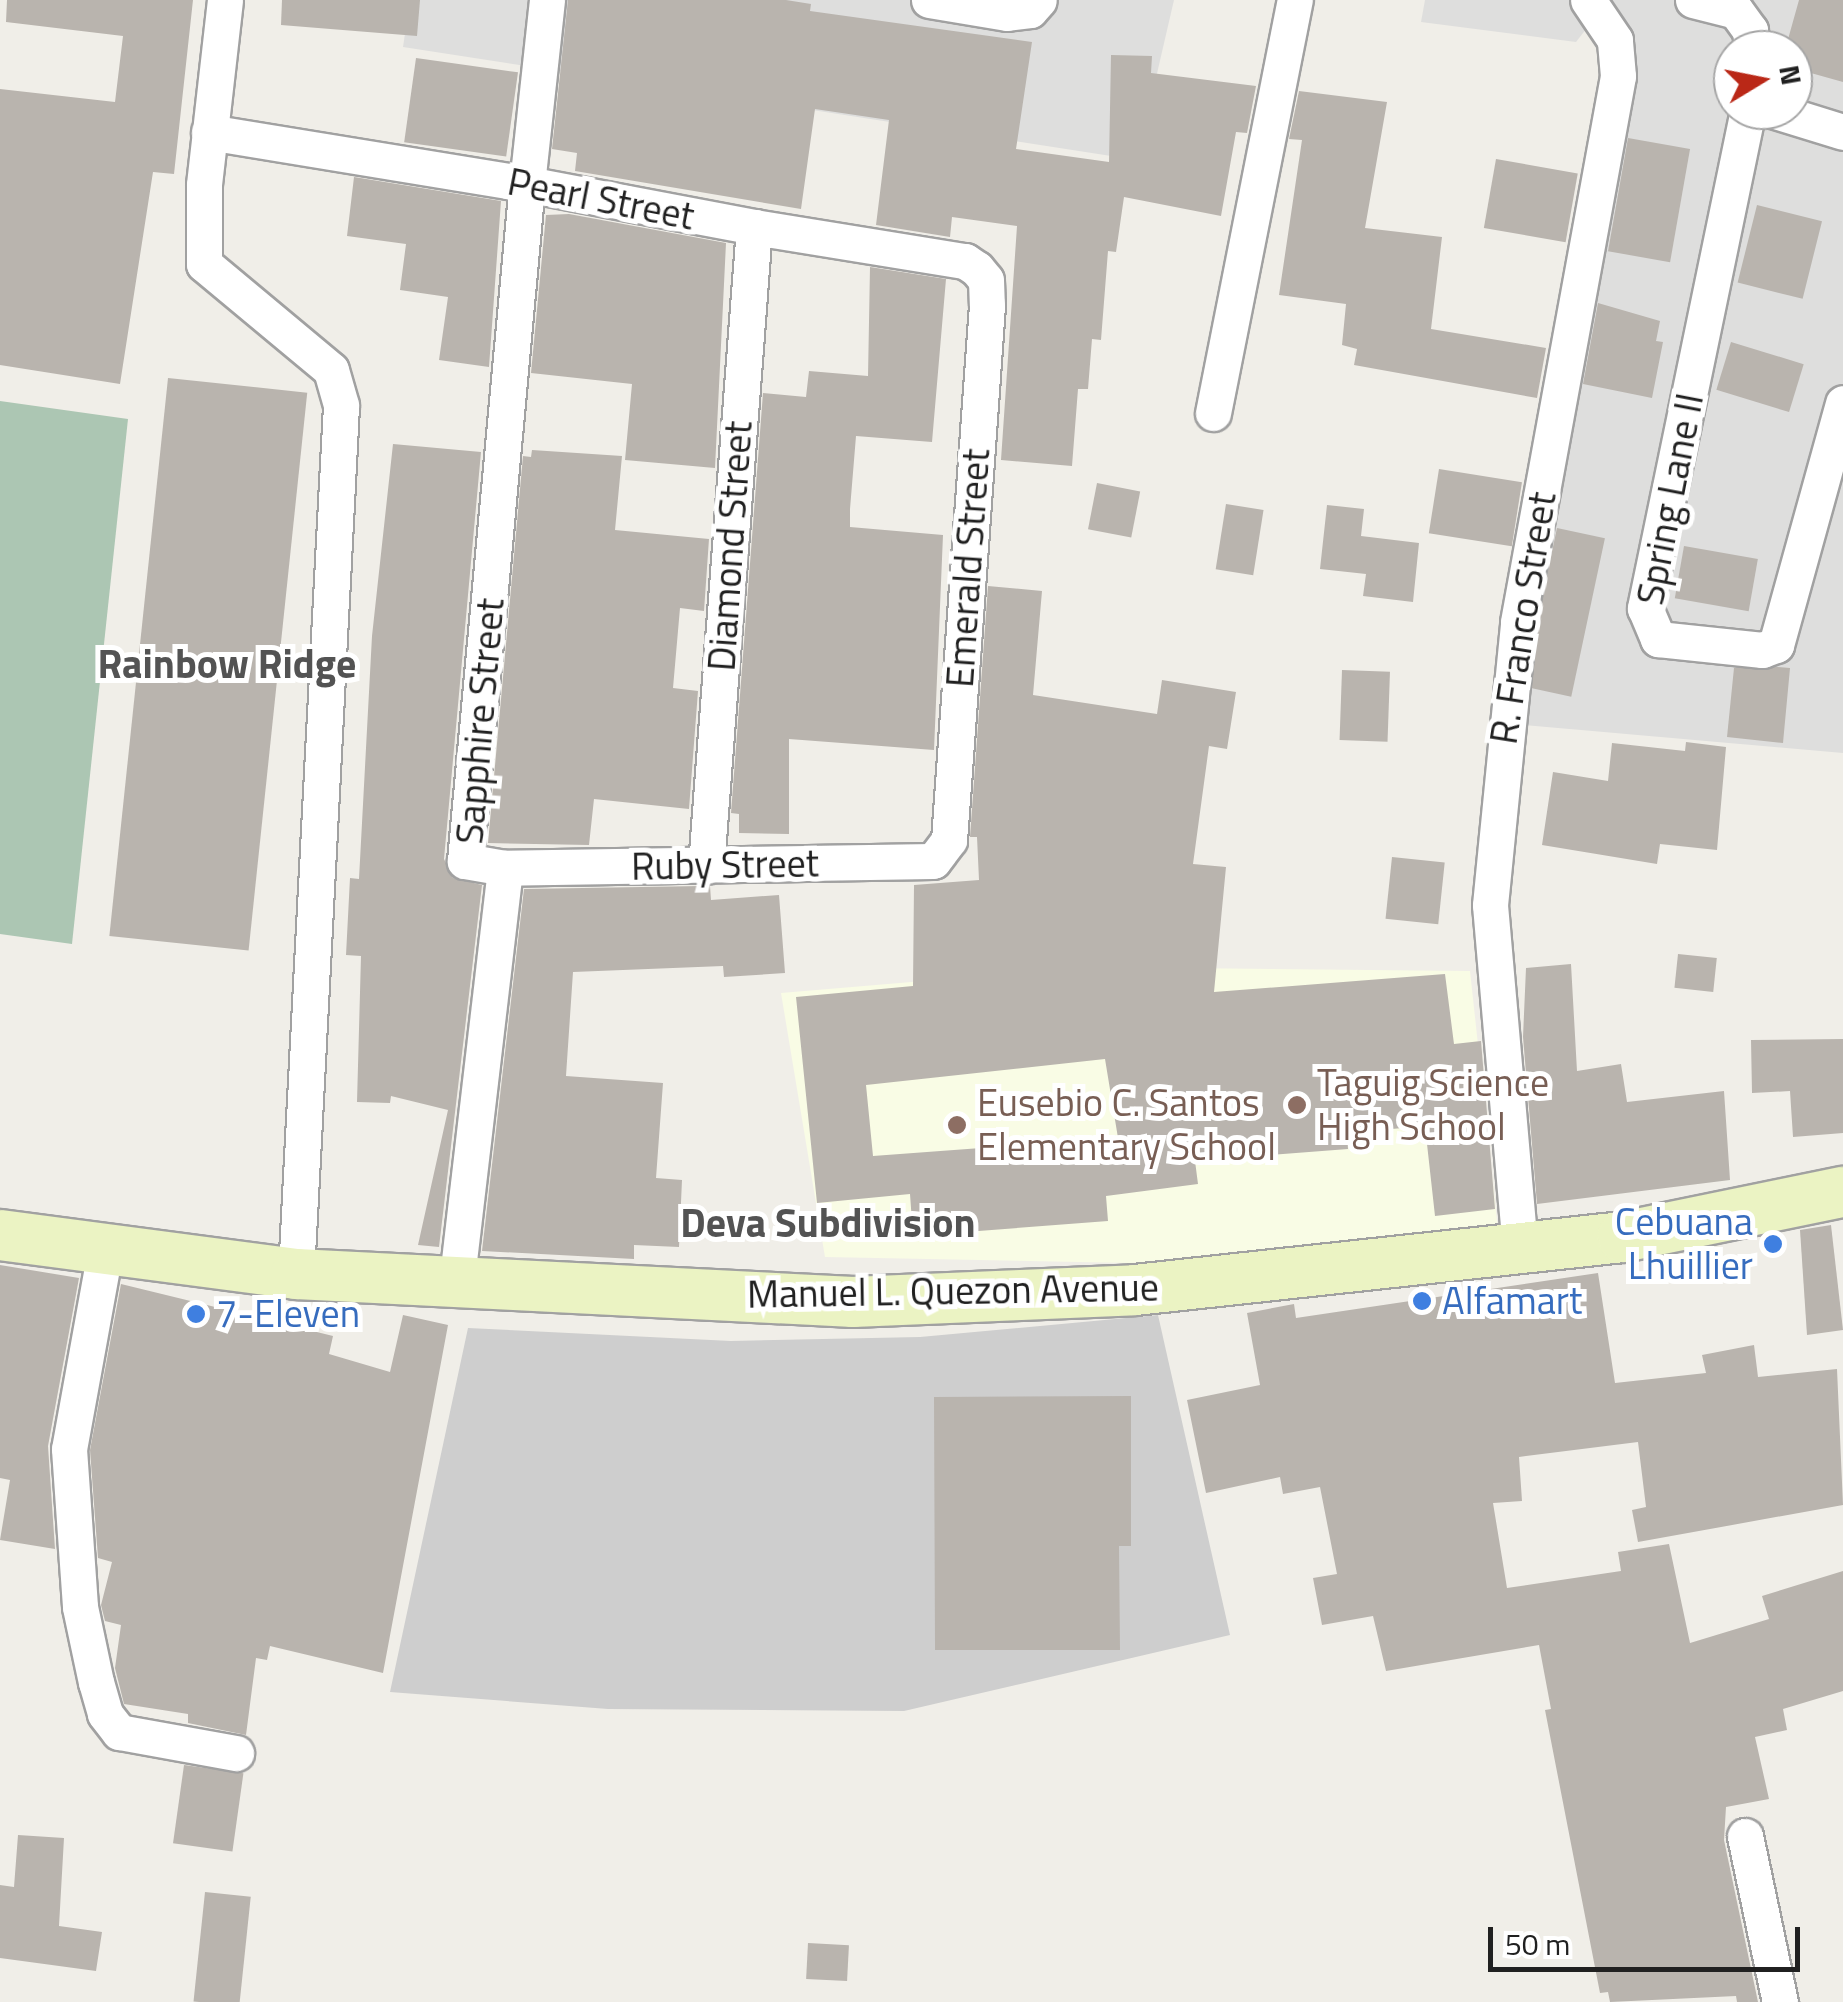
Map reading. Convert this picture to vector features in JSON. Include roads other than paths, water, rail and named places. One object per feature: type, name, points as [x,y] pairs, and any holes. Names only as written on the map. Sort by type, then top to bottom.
[{"type":"main road","name":"Manuel L. Quezon Avenue","points":[[0,1235],[296,1274],[456,1286],[854,1302],[1135,1290],[1624,1237],[1843,1192]]},
{"type":"street","points":[[225,0],[209,132],[204,264],[331,370],[340,406],[296,1274]]},
{"type":"street","points":[[527,184],[548,0]]},
{"type":"street","points":[[929,0],[1008,13],[1030,10],[1039,0]]},
{"type":"street","points":[[1213,413],[1295,0]]},
{"type":"street","name":"R. Franco Street","points":[[1520,1248],[1490,905],[1518,622],[1618,76],[1614,40],[1588,0]]},
{"type":"street","points":[[1693,0],[1736,11],[1750,30]]},
{"type":"street","points":[[1813,123],[1843,132]]},
{"type":"street","name":"Spring Lane II","points":[[1744,130],[1645,608],[1658,639],[1762,650],[1776,645],[1843,403]]},
{"type":"street","name":"Pearl Street","points":[[209,132],[965,261],[986,280]]},
{"type":"street","name":"Sapphire Street","points":[[456,1286],[505,868],[465,861],[527,184]]},
{"type":"street","name":"Diamond Street","points":[[706,866],[754,227]]},
{"type":"street","name":"Emerald Street","points":[[942,853],[949,840],[986,280]]},
{"type":"street","name":"Ruby Street","points":[[505,868],[933,861],[942,853]]},
{"type":"street","points":[[105,1251],[69,1449],[80,1607],[104,1714],[133,1738],[236,1753]]},
{"type":"street","points":[[1746,1836],[1780,2002]]},
{"type":"place","name":"Taguig Science High School","points":[[1297,1105]]},
{"type":"place","name":"Eusebio C. Santos Elementary School","points":[[957,1125]]},
{"type":"place","name":"Cebuana Lhuillier","points":[[1773,1244]]},
{"type":"place","name":"Alfamart","points":[[1422,1301]]},
{"type":"place","name":"7-Eleven","points":[[196,1314]]},
{"type":"district","name":"Rainbow Ridge","points":[[227,664]]},
{"type":"district","name":"Deva Subdivision","points":[[828,1223]]}]
